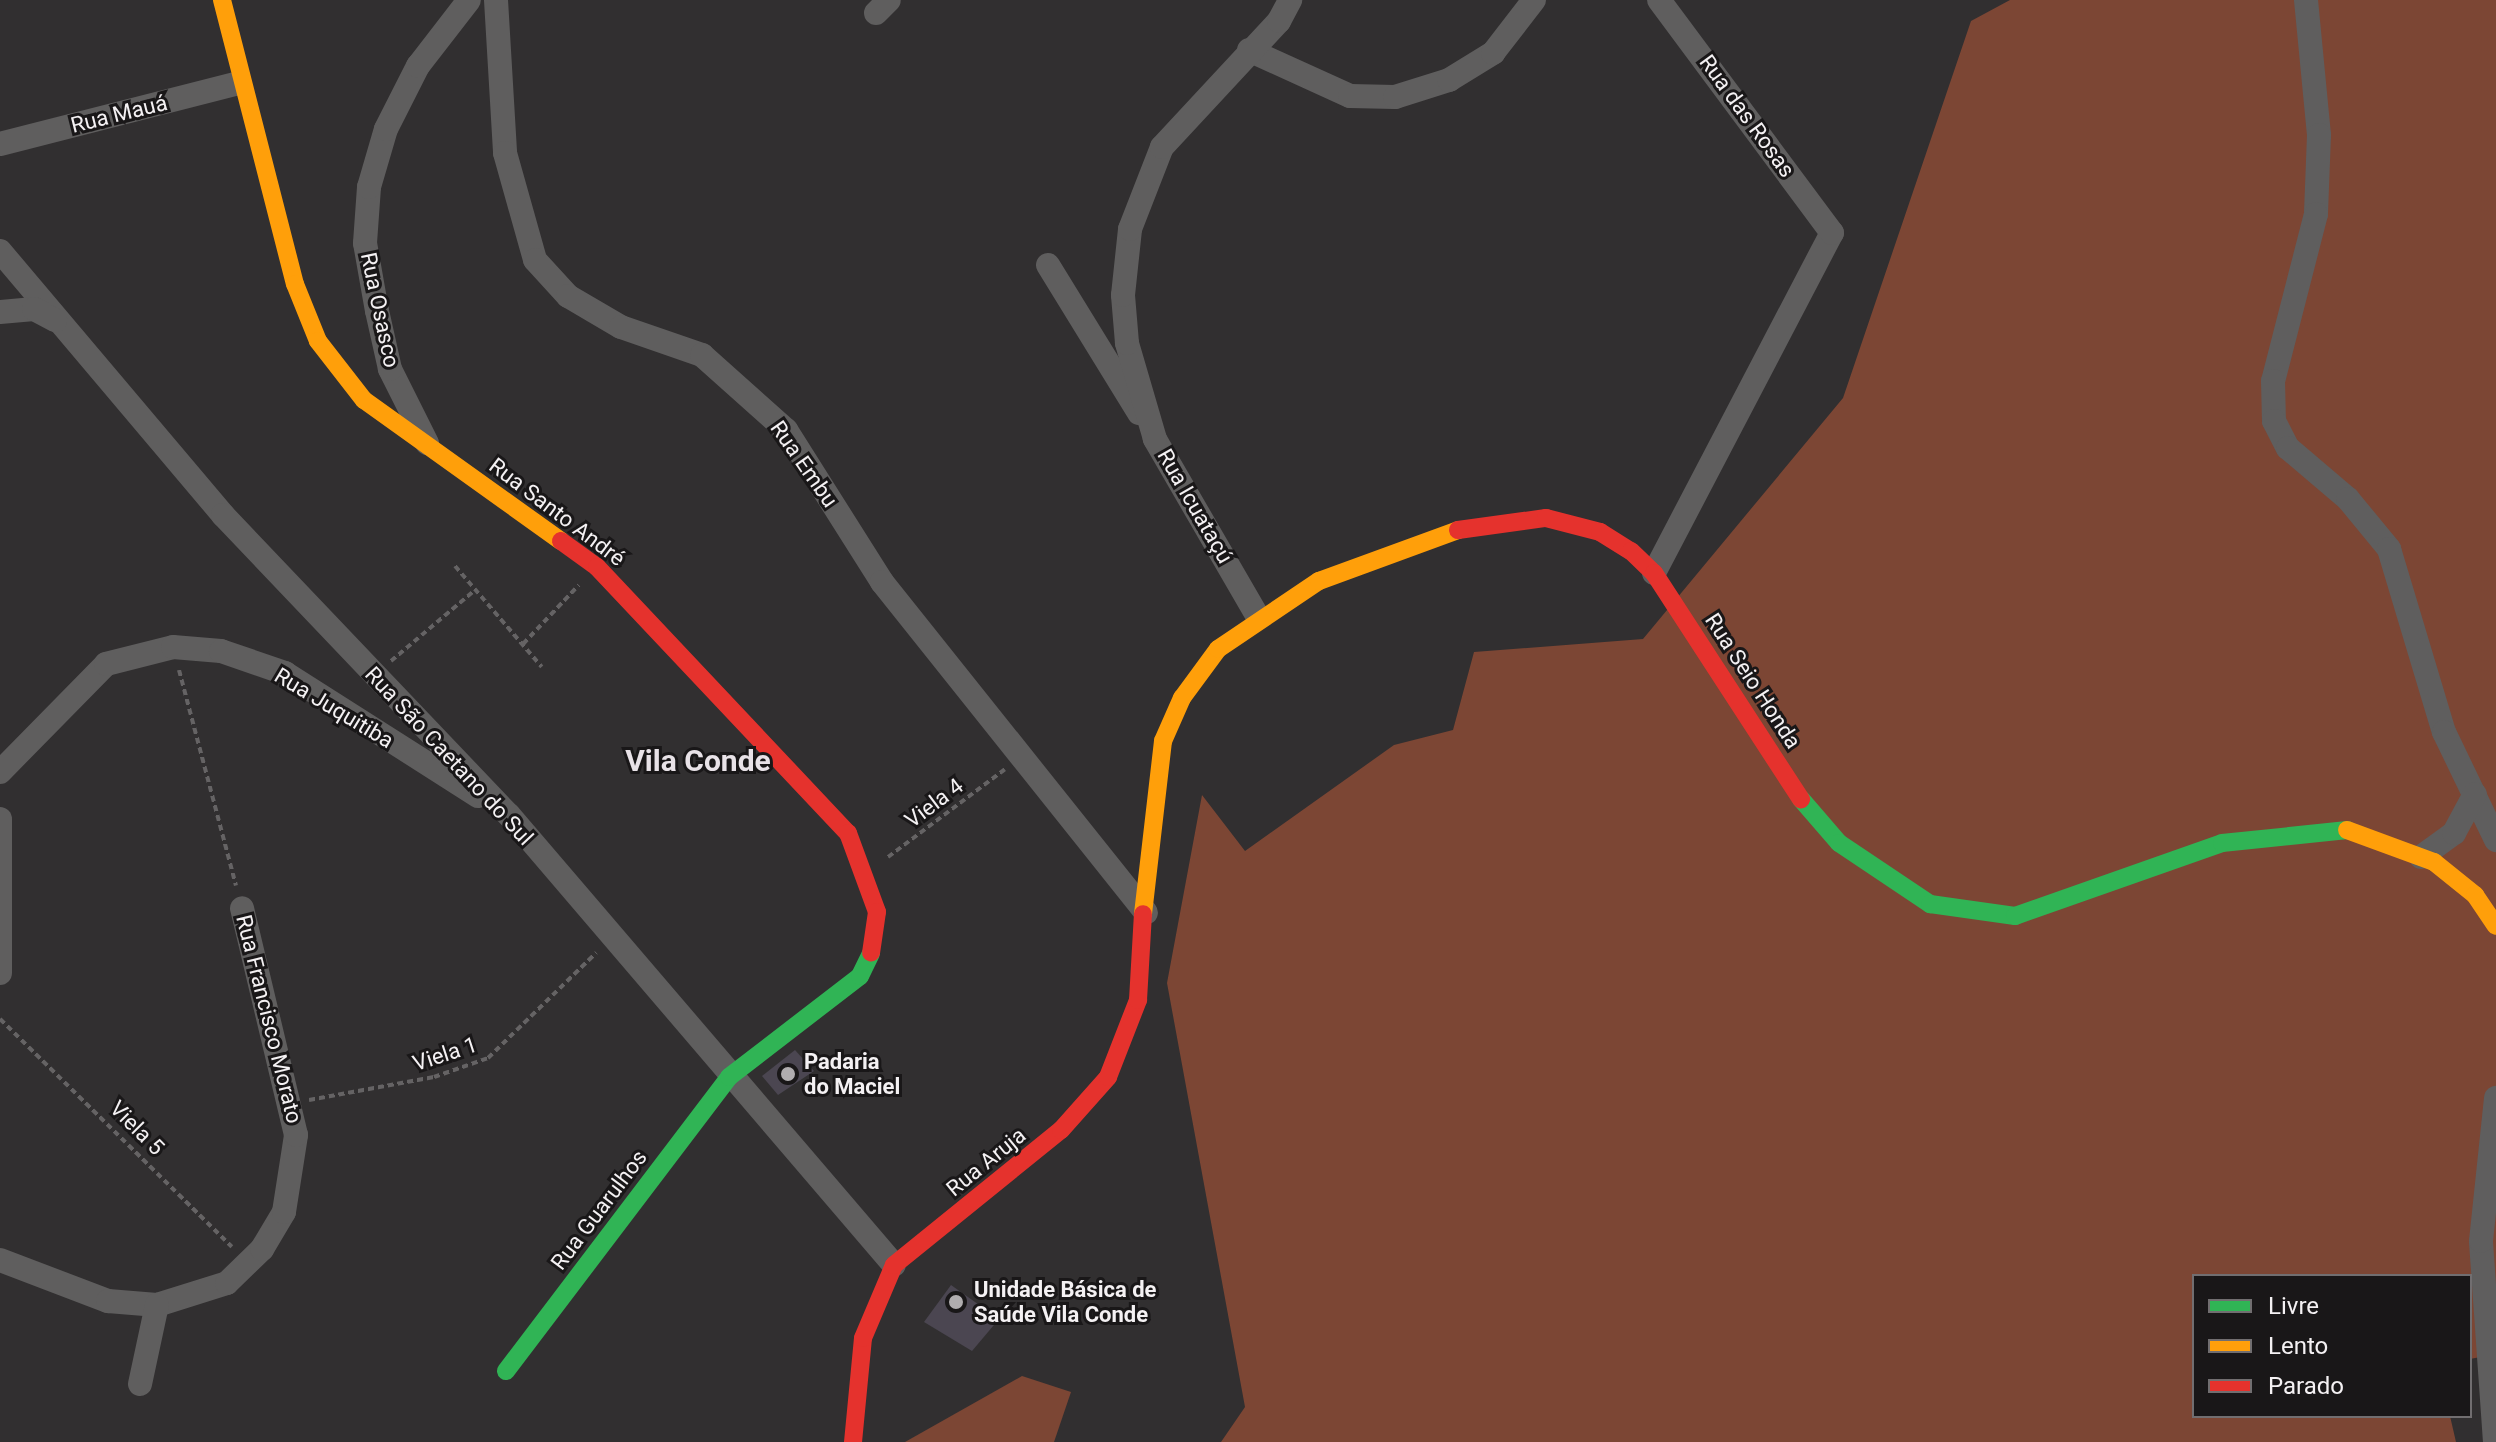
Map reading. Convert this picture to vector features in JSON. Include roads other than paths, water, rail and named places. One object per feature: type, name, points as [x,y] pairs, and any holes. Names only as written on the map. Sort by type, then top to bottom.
[{"type":"street","name":"Rua Santo André","points":[[222,0],[239,83],[318,341],[364,400],[597,567],[795,772],[848,833],[866,873],[876,943],[860,976],[729,1077]]},
{"type":"street","name":"Rua Osasco","points":[[430,448],[383,340],[365,243],[369,187],[386,129],[418,66],[469,0]]},
{"type":"street","name":"Rua Embu","points":[[496,0],[505,153],[535,260],[568,296],[621,327],[702,355],[786,430],[882,582],[1146,913]]},
{"type":"street","name":"Rua Icuataçú","points":[[1258,617],[1155,439],[1127,343],[1130,229],[1162,147],[1290,0]]},
{"type":"street","points":[[1249,50],[1350,96],[1395,97],[1449,80],[1493,53],[1534,0]]},
{"type":"street","name":"Rua das Rosas","points":[[1654,573],[1832,233],[1659,0]]},
{"type":"street","points":[[2306,0],[2319,135],[2316,214],[2273,381],[2274,421],[2288,448],[2348,499],[2389,549],[2444,732],[2496,840]]},
{"type":"street","name":"Rua Mauá","points":[[0,144],[239,83]]},
{"type":"street","name":"Rua São Caetano do Sul","points":[[0,251],[223,515],[509,815],[729,1077],[894,1265]]},
{"type":"street","points":[[1048,265],[1155,439]]},
{"type":"street","points":[[0,312],[34,309],[61,322]]},
{"type":"street","name":"Rua Seio Honda","points":[[1146,913],[1150,807],[1163,741],[1182,698],[1218,649],[1258,617],[1319,581],[1447,531],[1489,523],[1546,518],[1600,532],[1654,573],[1821,822],[1875,873],[1930,904],[2015,916],[2264,834],[2346,830],[2421,857],[2475,895],[2496,926]]},
{"type":"street","name":"Rua Juquitiba","points":[[0,772],[106,664],[173,647],[221,651],[285,673],[509,815]]},
{"type":"street","points":[[2421,857],[2454,833],[2475,794]]},
{"type":"street","points":[[0,819],[0,973]]},
{"type":"street","name":"Rua Francisco Morato","points":[[0,1260],[108,1301],[157,1305],[227,1283],[248,1263],[284,1212],[296,1148],[291,1103],[242,908]]},
{"type":"street","name":"Rua Aruja","points":[[853,1442],[863,1338],[894,1265],[1008,1178],[1108,1077],[1138,1000],[1146,913]]},
{"type":"street","name":"Rua Guarulhos","points":[[506,1371],[729,1077]]},
{"type":"street","points":[[2495,1442],[2481,1241],[2496,1098]]},
{"type":"street","points":[[140,1384],[157,1305]]},
{"type":"place","name":"Padaria do Maciel","points":[[788,1074]]},
{"type":"place","name":"Unidade Básica de Saúde Vila Conde","points":[[956,1302]]},
{"type":"district","name":"Vila Conde","points":[[698,761]]}]
